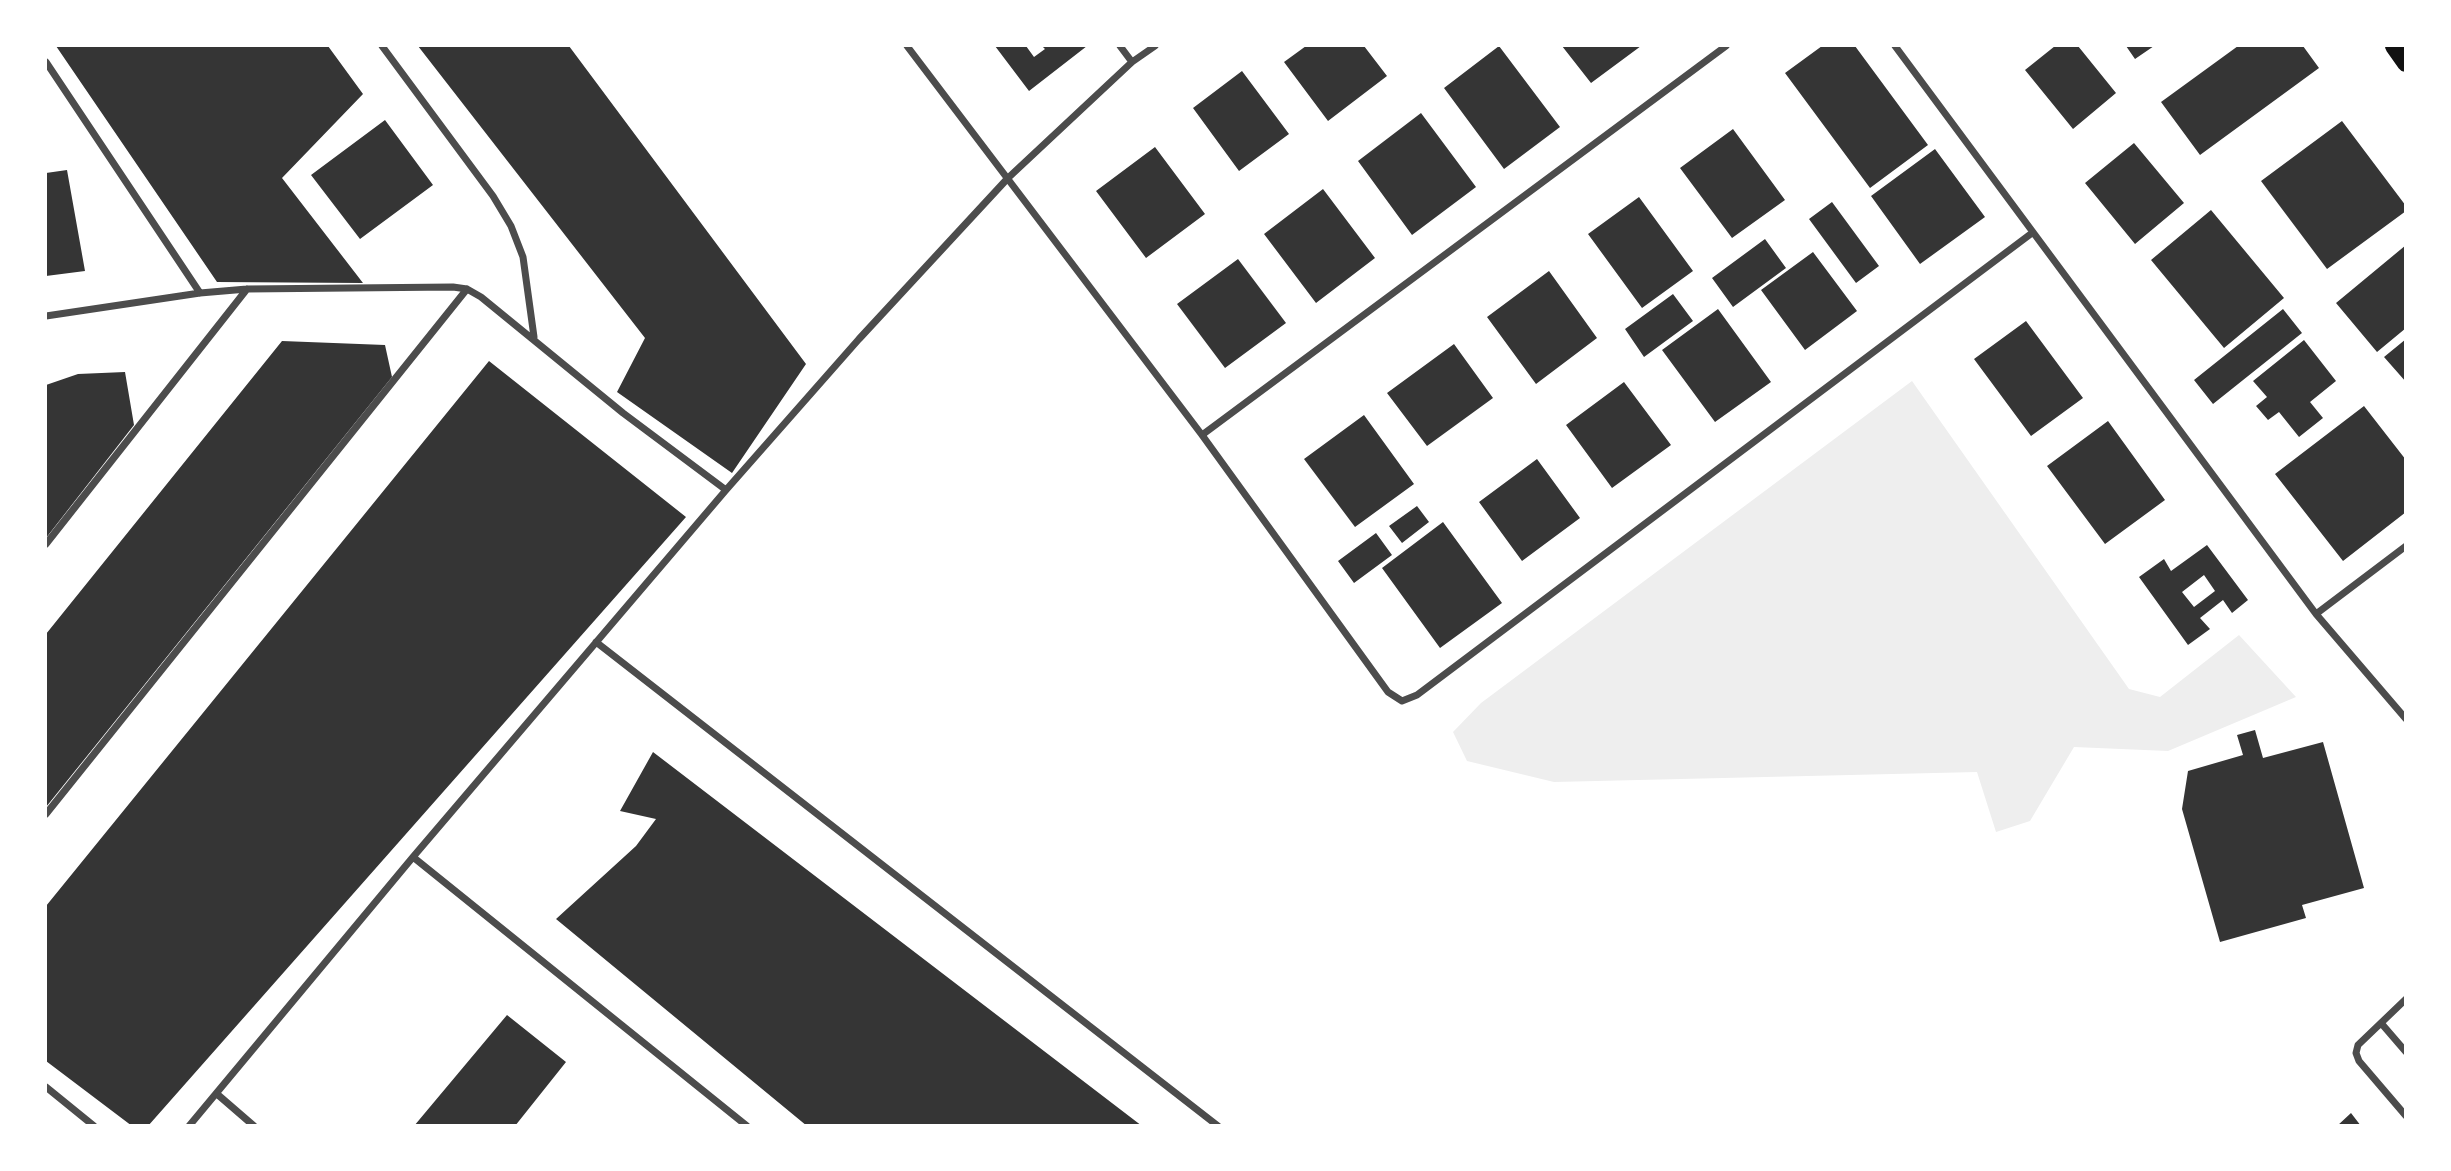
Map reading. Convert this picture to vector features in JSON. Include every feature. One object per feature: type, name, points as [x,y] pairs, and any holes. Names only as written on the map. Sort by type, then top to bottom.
[{"type":"main road","points":[[2394,46],[2406,63]]},
{"type":"street","points":[[382,46],[493,196],[511,226],[523,257],[534,338]]},
{"type":"street","points":[[907,46],[1202,435],[1388,692],[1402,701],[1417,695],[2032,233]]},
{"type":"street","points":[[1119,46],[1132,62]]},
{"type":"street","points":[[189,1125],[596,642],[859,339],[1008,178],[1132,62],[1155,46]]},
{"type":"street","points":[[1202,435],[1726,46]]},
{"type":"street","points":[[1895,46],[2316,614],[2406,719]]},
{"type":"street","points":[[46,62],[200,293]]},
{"type":"street","points":[[46,316],[200,293],[247,289],[467,289],[534,338],[623,413],[726,490]]},
{"type":"street","points":[[46,544],[247,289]]},
{"type":"street","points":[[46,814],[467,289]]},
{"type":"street","points":[[2316,614],[2406,546]]},
{"type":"street","points":[[596,642],[1218,1125]]},
{"type":"street","points":[[413,857],[747,1125]]},
{"type":"street","points":[[2406,999],[2358,1045],[2356,1053],[2359,1061],[2406,1116]]},
{"type":"street","points":[[2381,1023],[2406,1052]]},
{"type":"street","points":[[46,1087],[94,1125]]},
{"type":"street","points":[[217,1094],[254,1125]]},
{"type":"shaded area","points":[[1912,381],[2129,689],[2160,697],[2239,635],[2296,697],[2168,751],[2074,747],[2030,821],[1996,832],[1977,772],[1554,782],[1467,761],[1453,732],[1481,703]]},
{"type":"building","points":[[56,46],[328,46],[363,94],[282,178],[363,283],[217,282]]},
{"type":"building","points":[[418,46],[569,46],[806,364],[732,473],[617,392],[645,338]]},
{"type":"building","points":[[995,46],[1026,46],[1034,57],[1045,49],[1042,46],[1087,46],[1029,91]]},
{"type":"building","points":[[1306,46],[1364,46],[1387,76],[1328,121],[1284,62]]},
{"type":"building","points":[[1499,46],[1560,127],[1504,169],[1444,88]]},
{"type":"building","points":[[1562,46],[1641,46],[1591,83]]},
{"type":"building","points":[[1822,46],[1855,46],[1928,145],[1870,188],[1785,73]]},
{"type":"building","points":[[2055,46],[2078,46],[2116,93],[2073,129],[2025,70]]},
{"type":"building","points":[[2126,46],[2154,46],[2135,59]]},
{"type":"building","points":[[2238,46],[2303,46],[2319,68],[2200,155],[2161,102]]},
{"type":"building","points":[[1242,71],[1289,134],[1239,171],[1193,108]]},
{"type":"building","points":[[1421,113],[1476,187],[1412,235],[1358,161]]},
{"type":"building","points":[[385,120],[433,185],[360,239],[311,175]]},
{"type":"building","points":[[2342,121],[2406,206],[2406,211],[2327,269],[2261,181]]},
{"type":"building","points":[[1733,129],[1785,200],[1732,238],[1680,168]]},
{"type":"building","points":[[2134,143],[2184,203],[2135,244],[2085,183]]},
{"type":"building","points":[[1155,147],[1205,214],[1146,258],[1096,191]]},
{"type":"building","points":[[1935,149],[1985,217],[1920,264],[1871,196]]},
{"type":"building","points":[[67,170],[85,271],[46,276],[46,173]]},
{"type":"building","points":[[1323,189],[1375,258],[1316,303],[1264,234]]},
{"type":"building","points":[[1639,197],[1693,271],[1642,308],[1588,234]]},
{"type":"building","points":[[1832,202],[1879,266],[1856,283],[1809,219]]},
{"type":"building","points":[[2211,210],[2284,298],[2224,348],[2151,260]]},
{"type":"building","points":[[1765,239],[1786,268],[1733,307],[1712,278]]},
{"type":"building","points":[[2406,245],[2406,328],[2377,352],[2336,303]]},
{"type":"building","points":[[1813,252],[1857,311],[1805,350],[1761,290]]},
{"type":"building","points":[[1238,259],[1286,323],[1225,368],[1177,304]]},
{"type":"building","points":[[1549,271],[1597,338],[1536,384],[1487,317]]},
{"type":"building","points":[[1673,294],[1693,321],[1644,357],[1625,329]]},
{"type":"building","points":[[1718,309],[1771,382],[1715,422],[1662,350]]},
{"type":"building","points":[[2283,309],[2302,333],[2213,404],[2194,380]]},
{"type":"building","points":[[2026,321],[2083,398],[2031,436],[1974,359]]},
{"type":"building","points":[[2406,339],[2406,382],[2384,357]]},
{"type":"building","points":[[2304,340],[2336,381],[2310,402],[2323,418],[2299,437],[2279,412],[2268,420],[2256,406],[2267,397],[2253,381]]},
{"type":"building","points":[[282,341],[385,345],[392,377],[46,807],[46,634]]},
{"type":"building","points":[[1454,344],[1493,398],[1427,446],[1387,393]]},
{"type":"building","points":[[489,361],[686,517],[148,1126],[132,1126],[46,1061],[46,906]]},
{"type":"building","points":[[125,372],[134,425],[46,538],[46,385],[78,374]]},
{"type":"building","points":[[1624,382],[1671,445],[1612,488],[1566,425]]},
{"type":"building","points":[[2364,406],[2406,460],[2406,512],[2343,561],[2275,474]]},
{"type":"building","points":[[1364,415],[1414,484],[1355,527],[1304,459]]},
{"type":"building","points":[[2108,421],[2165,500],[2105,544],[2047,466]]},
{"type":"building","points":[[1537,459],[1580,518],[1522,561],[1479,502]]},
{"type":"building","points":[[1417,506],[1429,522],[1402,543],[1389,526]]},
{"type":"building","points":[[1443,522],[1502,603],[1440,648],[1382,568]]},
{"type":"building","points":[[1376,533],[1392,555],[1354,583],[1338,561]]},
{"type":"building","points":[[2207,545],[2248,600],[2232,613],[2223,600],[2200,618],[2210,629],[2188,645],[2139,577],[2164,559],[2171,571]],"holes":[[[2204,575],[2215,591],[2194,607],[2182,592]]]},
{"type":"building","points":[[2255,730],[2263,758],[2323,742],[2364,888],[2302,905],[2306,918],[2220,942],[2182,809],[2188,771],[2243,755],[2237,735]]},
{"type":"building","points":[[653,752],[1142,1126],[807,1126],[556,919],[636,846],[656,819],[620,811]]},
{"type":"building","points":[[507,1015],[566,1062],[515,1126],[414,1126]]},
{"type":"building","points":[[2351,1113],[2361,1126],[2337,1126]]}]
